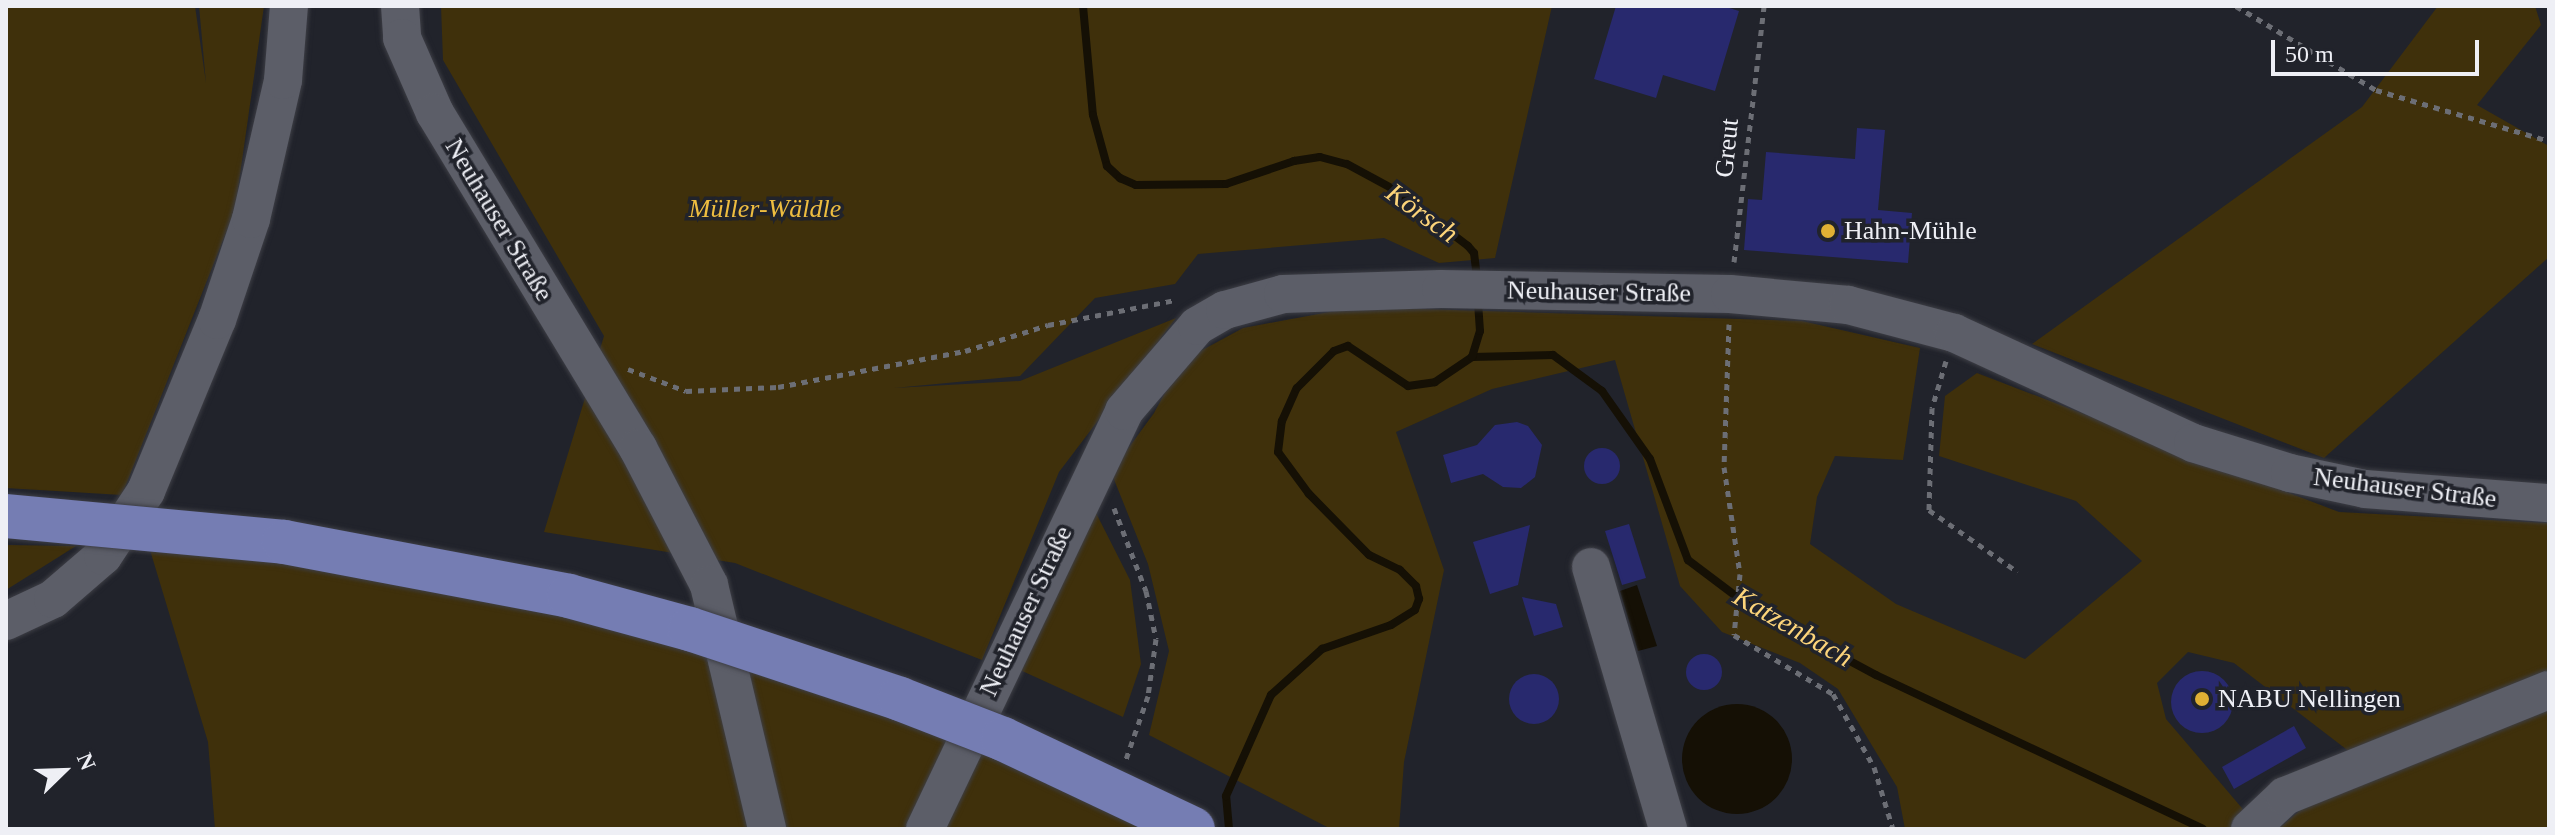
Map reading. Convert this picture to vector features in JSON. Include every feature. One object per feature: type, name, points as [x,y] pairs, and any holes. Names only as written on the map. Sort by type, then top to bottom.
[{"type":"main road","points":[[6,516],[284,542],[569,596],[690,629],[900,699],[1003,739],[1193,829]]},
{"type":"street","points":[[6,621],[53,599],[103,556],[146,491],[217,320],[251,219],[283,80],[289,6]]},
{"type":"street","name":"Neuhauser Straße","points":[[400,6],[402,38],[435,113],[586,362],[709,585],[767,829]]},
{"type":"street","name":"Neuhauser Straße","points":[[925,829],[1094,465],[1124,411],[1176,346],[1225,310],[1283,294],[1323,290],[1441,289],[1730,294],[1848,305],[1954,333],[2193,443],[2290,473],[2365,489],[2549,503]]},
{"type":"street","points":[[1591,567],[1668,829]]},
{"type":"street","points":[[2255,823],[2285,796],[2549,690]]},
{"type":"path","name":"Greut","points":[[1764,6],[1730,294],[1724,467],[1740,574],[1733,629],[1747,647],[1799,670],[1833,694],[1874,767],[1893,829]]},
{"type":"path","points":[[2236,6],[2376,90],[2549,141]]},
{"type":"path","points":[[586,362],[607,360],[686,391],[778,387],[965,351],[1048,325],[1178,300]]},
{"type":"path","points":[[1954,333],[1932,408],[1929,510],[2018,572]]},
{"type":"path","points":[[1094,465],[1146,591],[1156,639],[1148,696],[1125,764]]},
{"type":"green space","points":[[6,6],[195,6],[206,83],[199,6],[264,6],[235,210],[122,495],[6,488]]},
{"type":"green space","name":"Müller-Wäldle","points":[[441,6],[1552,6],[1495,258],[1439,263],[1384,238],[1198,254],[1175,284],[1095,298],[1020,376],[894,388],[1020,381],[1176,318],[1059,472],[982,660],[735,563],[544,532],[604,336],[443,60]]},
{"type":"green space","points":[[2438,6],[2535,6],[2541,25],[2477,105],[2549,146],[2549,257],[2324,458],[2032,344],[2362,107]]},
{"type":"green space","points":[[1356,307],[1802,321],[1920,348],[1903,460],[1835,456],[1817,497],[1810,544],[1896,604],[2025,659],[2142,561],[2076,501],[1939,456],[1945,396],[1977,373],[2339,512],[2549,523],[2549,682],[2359,759],[2234,663],[2188,652],[2157,683],[2166,719],[2247,814],[2233,829],[1905,829],[1897,787],[1838,689],[1800,663],[1722,632],[1680,586],[1615,360],[1492,389],[1396,432],[1444,570],[1404,762],[1399,829],[1331,829],[1149,735],[1169,651],[1148,564],[1111,472],[1154,413],[1182,361],[1243,328]]},
{"type":"green space","points":[[1093,507],[1130,580],[1141,664],[1123,717],[1020,670]]},
{"type":"green space","points":[[6,545],[76,546],[6,590]]},
{"type":"green space","points":[[150,550],[367,570],[593,616],[1040,760],[1190,829],[215,829],[208,742]]},
{"type":"green space","points":[[2549,702],[2549,829],[2278,829],[2310,802]]},
{"type":"shaded area","points":[[1637,585],[1657,646],[1638,651],[1620,591]]},
{"type":"shaded area","points":[[1737,704],[1758,708],[1776,720],[1788,738],[1792,759],[1788,780],[1776,798],[1758,810],[1737,814],[1716,810],[1698,798],[1686,780],[1682,759],[1686,738],[1698,720],[1716,708]]},
{"type":"building","points":[[1616,6],[1723,6],[1739,11],[1715,91],[1663,75],[1656,98],[1594,79]]},
{"type":"building","points":[[1857,128],[1885,130],[1878,210],[1912,213],[1908,263],[1744,250],[1748,199],[1762,200],[1766,152],[1855,159]]},
{"type":"building","points":[[1517,422],[1528,426],[1542,445],[1535,477],[1521,488],[1503,487],[1483,474],[1451,483],[1443,455],[1477,445],[1495,425]]},
{"type":"building","points":[[1602,448],[1615,453],[1620,466],[1615,479],[1602,484],[1589,479],[1584,466],[1589,453]]},
{"type":"building","points":[[1629,524],[1646,578],[1622,585],[1605,531]]},
{"type":"building","points":[[1530,525],[1518,585],[1490,594],[1473,542]]},
{"type":"building","points":[[1522,597],[1556,604],[1563,627],[1534,636]]},
{"type":"building","points":[[1704,654],[1717,659],[1722,672],[1717,685],[1704,690],[1691,685],[1686,672],[1691,659]]},
{"type":"building","name":"NABU Nellingen","points":[[2202,671],[2214,673],[2224,680],[2231,690],[2231,714],[2224,724],[2214,731],[2202,733],[2190,731],[2180,724],[2173,714],[2171,702],[2173,690],[2180,680],[2190,673]]},
{"type":"building","points":[[1534,674],[1552,681],[1559,699],[1552,717],[1534,724],[1516,717],[1509,699],[1516,681]]},
{"type":"building","points":[[2294,726],[2306,748],[2234,789],[2222,767]]},
{"type":"waterway","name":"Körsch","points":[[1083,6],[1093,115],[1107,166],[1120,178],[1136,185],[1226,184],[1294,161],[1320,157],[1347,164],[1393,189],[1468,246],[1474,253],[1477,278]]},
{"type":"waterway","name":"Körsch","points":[[1229,829],[1226,796],[1271,695],[1322,649],[1391,625],[1415,610],[1419,599],[1416,586],[1400,570],[1369,555],[1309,494],[1278,452],[1282,421],[1297,388],[1334,351],[1348,346],[1408,386],[1435,382],[1472,357],[1480,331],[1478,299]]},
{"type":"waterway","name":"Katzenbach","points":[[1472,357],[1553,355],[1602,391],[1650,459],[1688,560],[1753,609],[1876,675],[2203,829]]},
{"type":"place","name":"Hahn-Mühle","points":[[1828,231]]},
{"type":"place","name":"NABU Nellingen","points":[[2202,699]]}]
